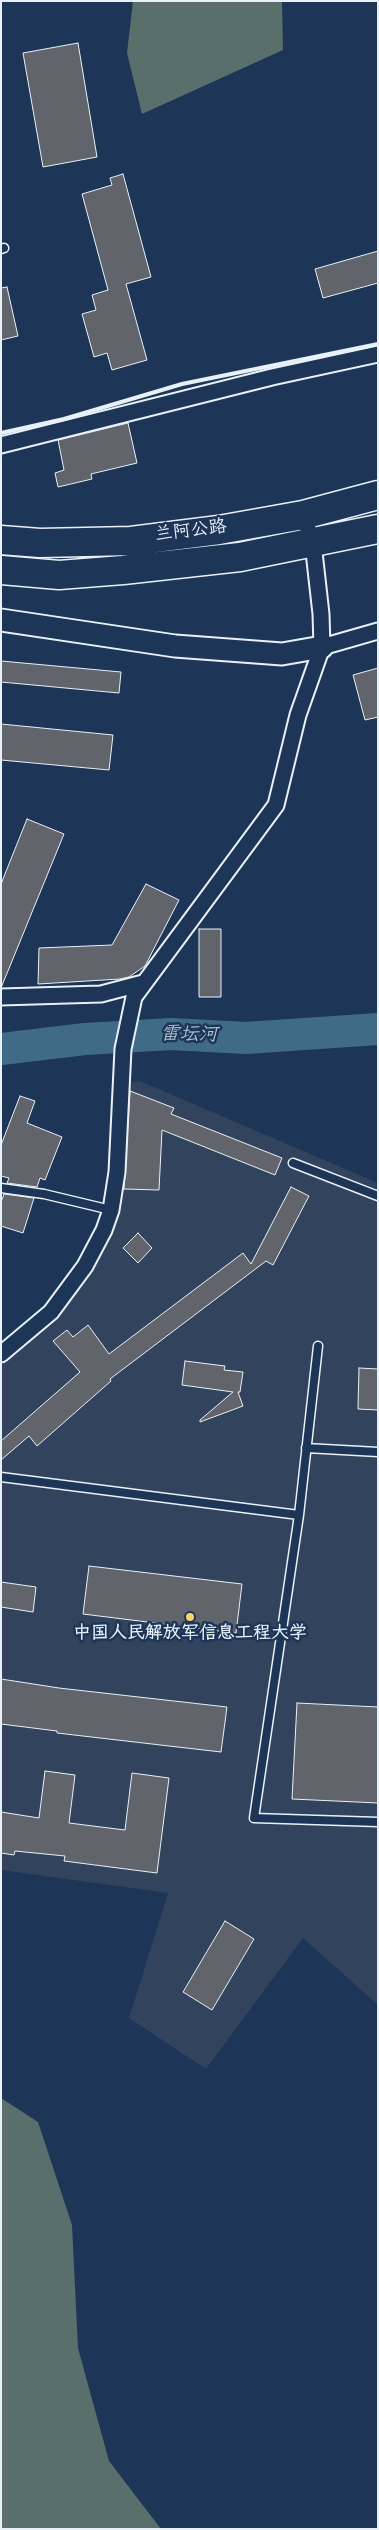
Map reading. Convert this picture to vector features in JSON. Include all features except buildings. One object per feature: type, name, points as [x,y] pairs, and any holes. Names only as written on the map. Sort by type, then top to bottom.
[{"type":"highway","name":"兰阿公路","points":[[1,540],[40,543],[131,541],[219,530],[303,515],[378,495]]},
{"type":"highway","name":"兰阿公路","points":[[1,570],[60,575],[123,570],[240,557],[378,529]]},
{"type":"street","points":[[1,445],[272,377],[378,354]]},
{"type":"street","points":[[1,1354],[51,1312],[71,1288],[96,1248],[111,1210],[117,1172],[123,1049],[134,997],[276,805],[298,714],[322,647],[321,614],[313,543],[303,515]]},
{"type":"street","points":[[1,620],[175,646],[282,654],[322,647],[378,631]]},
{"type":"street","points":[[1,997],[100,994],[143,983]]},
{"type":"lane","points":[[293,1163],[378,1196]]},
{"type":"lane","points":[[1,1188],[44,1194],[111,1210]]},
{"type":"lane","points":[[318,1346],[299,1515],[254,1818],[378,1822]]},
{"type":"lane","points":[[306,1448],[378,1452]]},
{"type":"lane","points":[[1,1477],[299,1515]]},
{"type":"shaded area","name":"中国人民解放军信息工程大学","points":[[140,1081],[378,1183],[378,2005],[303,1938],[206,2069],[129,2018],[168,1893],[1,1870],[1,1365],[67,1304],[81,1287],[109,1242],[121,1191],[128,1086],[131,1082]]},
{"type":"green space","points":[[133,1],[282,1],[283,50],[142,114],[127,53]]},
{"type":"green space","points":[[1,2098],[38,2122],[72,2225],[78,2348],[109,2461],[161,2529],[1,2529]]},
{"type":"waterway","name":"雷坛河","points":[[1,1049],[85,1039],[171,1034],[246,1038],[378,1029]]},
{"type":"railway","points":[[1,433],[64,419],[182,384],[378,344]]},
{"type":"place","name":"中国人民解放军信息工程大学","points":[[190,1617]]}]
